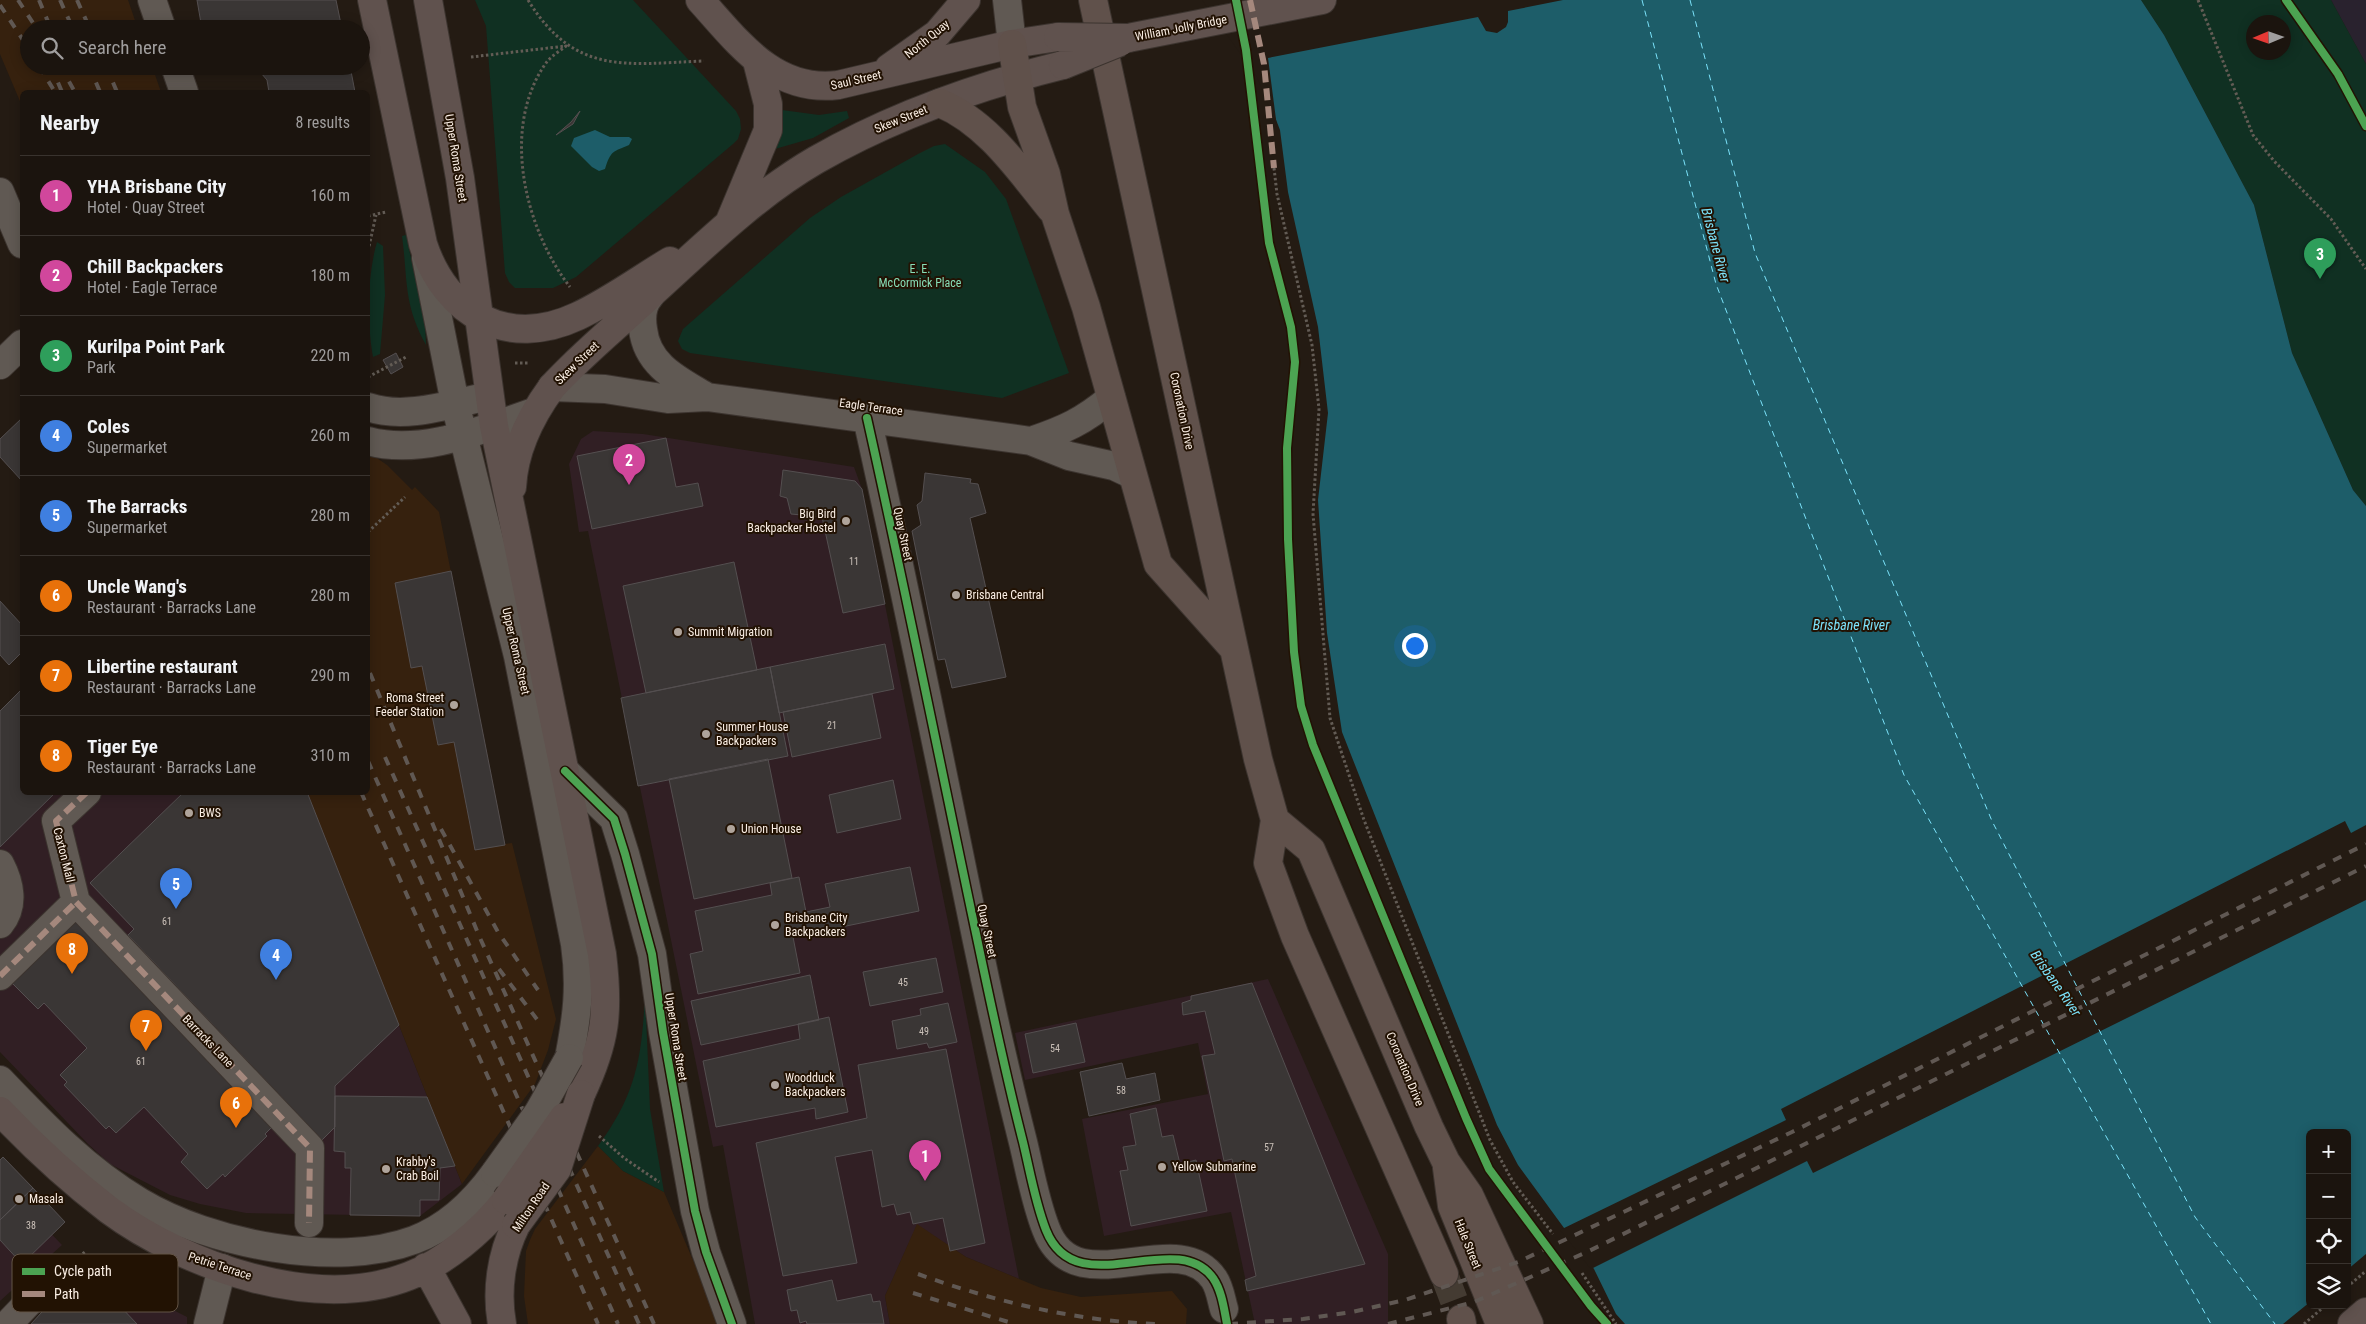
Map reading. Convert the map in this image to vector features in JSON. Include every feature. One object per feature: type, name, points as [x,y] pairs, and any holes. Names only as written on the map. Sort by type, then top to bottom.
[{"type":"highway","name":"Coronation Drive","points":[[1093,0],[1258,759],[1275,820],[1268,864],[1295,936],[1444,1274]]},
{"type":"highway","points":[[1012,44],[1016,77],[1024,114],[1046,174],[1055,214],[1086,307],[1158,564],[1234,649]]},
{"type":"highway","points":[[940,103],[963,115],[997,143],[1055,214]]},
{"type":"highway","name":"Coronation Drive","points":[[1275,820],[1311,850],[1446,1162],[1469,1195],[1529,1324]]},
{"type":"highway","name":"Hale Street","points":[[1446,1162],[1452,1206],[1500,1324]]},
{"type":"main road","name":"Upper Roma Street","points":[[372,0],[423,244],[430,265],[441,284],[456,301],[478,317]]},
{"type":"main road","name":"Upper Roma Street","points":[[428,0],[451,120],[494,426],[597,926],[606,1002],[600,1049],[581,1094]]},
{"type":"main road","name":"Saul Street","points":[[700,0],[757,61],[767,69],[792,81],[821,87],[944,62],[1012,44]]},
{"type":"main road","name":"North Quay","points":[[882,74],[937,34],[966,0]]},
{"type":"main road","name":"William Jolly Bridge","points":[[1016,77],[1063,65],[1128,38],[1322,0]]},
{"type":"main road","name":"William Jolly Bridge","points":[[1012,44],[1058,37],[1128,38]]},
{"type":"main road","points":[[725,227],[768,130],[767,98],[757,61]]},
{"type":"main road","name":"Skew Street","points":[[478,317],[496,324],[516,327],[537,327],[571,319],[589,310],[725,227],[816,160],[865,134],[940,103],[1016,77]]},
{"type":"main road","name":"Skew Street","points":[[517,540],[512,493],[514,468],[521,440],[534,412],[552,387],[725,227]]},
{"type":"main road","name":"Milton Road","points":[[502,1324],[500,1278],[511,1213],[557,1169],[581,1094]]},
{"type":"main road","name":"Petrie Terrace","points":[[0,1111],[54,1165],[111,1211],[182,1253],[222,1268],[290,1285],[351,1288],[409,1276],[426,1267]]},
{"type":"main road","points":[[456,1324],[426,1267],[479,1230],[511,1213]]},
{"type":"main road","points":[[2352,1324],[2366,1312]]},
{"type":"street","points":[[152,0],[159,20]]},
{"type":"street","points":[[1007,0],[1012,44]]},
{"type":"street","points":[[178,75],[183,90]]},
{"type":"street","points":[[0,192],[20,239]]},
{"type":"street","name":"Upper Roma Street","points":[[0,1080],[96,1173],[140,1202],[195,1229],[228,1239],[308,1251],[372,1249],[414,1240],[443,1225],[473,1202],[538,1113],[569,1058],[576,1028],[579,1000],[576,944],[518,656],[462,435],[423,244]]},
{"type":"street","name":"Eagle Terrace","points":[[650,296],[644,308],[642,321],[644,336],[652,357],[666,372],[707,398]]},
{"type":"street","points":[[0,364],[20,346]]},
{"type":"street","name":"Eagle Terrace","points":[[552,387],[605,389],[668,399],[707,398],[1031,441],[1063,455],[1114,466],[1132,474]]},
{"type":"street","points":[[370,408],[378,411],[406,413],[489,396]]},
{"type":"street","name":"Eagle Terrace","points":[[1031,441],[1068,429],[1084,420],[1111,398]]},
{"type":"street","points":[[370,442],[381,445],[418,445],[494,426],[534,412]]},
{"type":"street","name":"Quay Street","points":[[867,418],[1007,1082],[1046,1228],[1060,1252],[1071,1259],[1084,1263],[1108,1265],[1163,1259],[1179,1260],[1204,1268],[1214,1279],[1224,1309]]},
{"type":"street","name":"Upper Roma Street","points":[[565,771],[614,819],[626,854],[652,954],[663,1032],[695,1211],[706,1252],[732,1324]]},
{"type":"street","name":"Caxton Mall","points":[[76,902],[56,821],[84,795]]},
{"type":"street","points":[[0,864],[6,875],[10,900],[8,910],[0,924]]},
{"type":"street","points":[[0,976],[76,902]]},
{"type":"street","name":"Barracks Lane","points":[[76,902],[310,1148],[308,1223]]},
{"type":"street","points":[[426,1267],[428,1258],[473,1202]]},
{"type":"street","points":[[208,1324],[222,1268]]},
{"type":"street","points":[[8,1324],[19,1312]]},
{"type":"path","points":[[528,0],[548,28],[566,46],[582,54],[611,62],[704,61]]},
{"type":"path","points":[[2198,0],[2253,135],[2274,161],[2331,219],[2366,269]]},
{"type":"path","points":[[471,56],[566,46]]},
{"type":"path","points":[[566,46],[547,62],[534,84],[528,102],[522,139],[526,187],[533,222],[552,262],[572,290]]},
{"type":"path","points":[[1274,168],[1277,194],[1312,345],[1319,409],[1313,514],[1330,718],[1334,735],[1364,820],[1490,1140],[1513,1182],[1554,1234]]},
{"type":"path","points":[[370,216],[388,212]]},
{"type":"path","points":[[370,242],[376,215]]},
{"type":"path","points":[[370,376],[406,357]]},
{"type":"path","points":[[515,363],[529,363]]},
{"type":"path","points":[[370,530],[406,496]]},
{"type":"path","points":[[598,1136],[624,1158],[659,1181]]},
{"type":"path","points":[[2351,1284],[2366,1271]]},
{"type":"path","points":[[1582,1273],[1616,1324]]},
{"type":"path","points":[[2304,1324],[2321,1309]]},
{"type":"shaded area","points":[[0,0],[128,0],[135,20],[20,20],[20,75],[155,75],[160,90],[20,90],[20,101],[0,54]]},
{"type":"shaded area","points":[[2331,0],[2366,0],[2366,64]]},
{"type":"shaded area","points":[[593,431],[643,434],[854,467],[862,489],[1019,1279],[966,1257],[917,1225],[885,1296],[890,1324],[755,1324],[723,1145],[713,1147],[588,531],[579,532],[569,464],[581,439]]},
{"type":"shaded area","points":[[370,453],[387,465],[412,490],[415,487],[439,512],[505,844],[512,843],[556,1019],[548,1050],[535,1084],[462,1184],[308,795],[370,795]]},
{"type":"shaded area","points":[[20,691],[20,795],[308,795],[462,1184],[420,1216],[246,1213],[200,1204],[170,1195],[110,1164],[88,1144],[0,1052],[0,711]]},
{"type":"shaded area","points":[[1268,979],[1388,1254],[1388,1324],[1255,1324],[1231,1212],[1104,1236],[1082,1119],[1208,1094],[1198,1043],[1025,1080],[1015,1033]]},
{"type":"shaded area","points":[[598,1146],[623,1171],[664,1192],[720,1324],[528,1324],[524,1296],[526,1251],[530,1240],[535,1229]]},
{"type":"shaded area","points":[[0,1180],[62,1245],[52,1254],[12,1254],[12,1290],[0,1301]]},
{"type":"shaded area","points":[[917,1224],[966,1257],[1041,1288],[1081,1297],[1172,1291],[1187,1309],[1186,1324],[890,1324],[885,1296]]},
{"type":"shaded area","points":[[51,1312],[177,1312],[187,1317],[187,1324],[40,1324]]},
{"type":"green space","points":[[475,0],[633,0],[736,111],[740,119],[741,129],[738,139],[733,144],[576,277],[553,288],[515,288],[509,282],[505,273],[486,26]]},
{"type":"green space","points":[[2141,0],[2331,0],[2366,64],[2366,506],[2353,490],[2292,353],[2254,205],[2164,35]]},
{"type":"green space","points":[[782,110],[819,115],[847,111],[849,118],[813,138],[775,149]]},
{"type":"green space","name":"E. E. McCormick Place","points":[[945,144],[985,172],[1006,199],[1069,373],[1002,398],[690,353],[682,349],[678,341],[683,329],[810,218],[841,197],[918,154],[934,146]]},
{"type":"green space","points":[[406,235],[425,322],[426,345],[413,316],[410,304],[402,236]]},
{"type":"green space","points":[[377,242],[383,246],[385,295],[380,354],[373,357],[370,329],[370,284]]},
{"type":"green space","points":[[645,993],[650,1109],[664,1192],[623,1171],[598,1146],[621,1109],[635,1073],[642,1036]]},
{"type":"water","name":"Brisbane River","points":[[1205,0],[2141,0],[2164,35],[2254,205],[2292,353],[2353,490],[2366,506],[2366,1324],[1625,1324],[1616,1314],[1594,1269],[1518,1165],[1497,1125],[1342,732],[1327,633],[1318,500],[1328,413],[1318,327],[1288,192],[1280,130],[1259,76]]},
{"type":"water","points":[[595,130],[610,137],[629,137],[632,139],[629,145],[613,152],[605,169],[599,171],[592,167],[571,146],[574,138]]},
{"type":"pier","points":[[1202,0],[1563,0],[1508,11],[1506,27],[1497,33],[1486,31],[1478,17],[1268,58],[1277,127],[1257,77]]},
{"type":"pier","points":[[2345,821],[2351,833],[2366,825],[2366,900],[1813,1173],[1807,1161],[1591,1269],[1560,1230],[1786,1120],[1781,1109]]},
{"type":"pier","points":[[2366,1254],[2366,1324],[2283,1324],[2306,1305],[2306,1309],[2351,1309],[2351,1267]]},
{"type":"building","points":[[197,0],[336,0],[340,20],[200,20]]},
{"type":"building","points":[[263,75],[352,75],[355,90],[269,90],[267,80]]},
{"type":"building","points":[[580,111],[573,124],[556,135],[571,122]]},
{"type":"building","points":[[396,353],[403,367],[391,374],[383,360]]},
{"type":"building","points":[[20,420],[20,479],[0,457],[0,439]]},
{"type":"building","points":[[666,438],[676,487],[698,483],[703,506],[592,529],[577,456]]},
{"type":"building","points":[[783,470],[855,481],[862,489],[885,604],[843,613],[822,517],[791,514],[787,498],[780,496]]},
{"type":"building","name":"Brisbane Central","points":[[925,473],[971,479],[970,483],[978,484],[986,513],[970,518],[1006,677],[952,688],[945,659],[938,660],[912,531],[921,525],[917,505],[922,501]]},
{"type":"building","points":[[734,562],[757,670],[646,693],[623,586]]},
{"type":"building","name":"Roma Street Feeder Station","points":[[451,571],[505,845],[475,850],[454,742],[438,745],[422,666],[411,668],[395,583]]},
{"type":"building","points":[[0,601],[20,623],[20,654],[9,665],[0,655]]},
{"type":"building","points":[[885,644],[894,689],[779,713],[770,667]]},
{"type":"building","name":"Summer House Backpackers","points":[[770,667],[788,756],[638,786],[621,698]]},
{"type":"building","points":[[20,691],[20,795],[53,795],[0,847],[0,711]]},
{"type":"building","points":[[872,694],[881,738],[792,757],[783,712]]},
{"type":"building","name":"Union House","points":[[768,759],[792,878],[694,899],[669,779]]},
{"type":"building","points":[[893,780],[901,819],[837,833],[829,795]]},
{"type":"building","points":[[181,795],[308,795],[399,1025],[335,1086],[335,1127],[322,1140],[128,935],[134,929],[90,883]]},
{"type":"building","name":"Brisbane City Backpackers","points":[[910,867],[919,911],[793,937],[800,973],[698,994],[690,954],[703,951],[695,911],[772,895],[770,883],[799,877],[806,912],[830,907],[825,884]]},
{"type":"building","points":[[75,921],[272,1127],[265,1134],[267,1136],[225,1177],[223,1174],[207,1189],[181,1162],[188,1154],[144,1107],[116,1133],[109,1126],[106,1129],[64,1085],[67,1082],[60,1075],[87,1048],[44,1003],[38,1009],[11,982]]},
{"type":"building","points":[[936,958],[943,992],[870,1006],[863,972]]},
{"type":"building","points":[[810,975],[819,1020],[701,1045],[691,1001]]},
{"type":"building","points":[[1252,983],[1365,1264],[1247,1291],[1245,1280],[1256,1276],[1232,1159],[1224,1161],[1202,1056],[1215,1054],[1205,1011],[1183,1015],[1182,1003],[1191,1000],[1191,996]]},
{"type":"building","points":[[948,1003],[957,1042],[929,1048],[927,1043],[897,1049],[892,1021],[921,1015],[920,1009]]},
{"type":"building","name":"Woodduck Backpackers","points":[[829,1017],[848,1112],[816,1119],[815,1108],[716,1127],[703,1061],[800,1039],[798,1024]]},
{"type":"building","points":[[1076,1023],[1085,1062],[1033,1073],[1025,1034]]},
{"type":"building","points":[[946,1049],[985,1243],[950,1251],[943,1218],[913,1224],[910,1212],[897,1215],[894,1204],[882,1207],[872,1150],[835,1157],[857,1263],[783,1276],[756,1143],[867,1118],[858,1065]]},
{"type":"building","points":[[1122,1063],[1126,1079],[1155,1073],[1160,1100],[1089,1116],[1080,1072]]},
{"type":"building","points":[[335,1096],[427,1097],[455,1166],[440,1168],[439,1200],[420,1200],[420,1216],[350,1215],[351,1168],[345,1168],[345,1152],[334,1151]]},
{"type":"building","name":"Yellow Submarine","points":[[1156,1108],[1162,1137],[1173,1135],[1180,1164],[1196,1160],[1207,1211],[1131,1226],[1120,1171],[1128,1170],[1123,1147],[1136,1145],[1130,1114]]},
{"type":"building","points":[[3,1157],[33,1188],[0,1220],[0,1160]]},
{"type":"building","points":[[33,1188],[65,1222],[32,1254],[13,1254],[0,1240],[0,1220]]},
{"type":"building","points":[[832,1280],[837,1301],[871,1294],[873,1302],[880,1301],[884,1324],[807,1324],[806,1321],[800,1323],[797,1310],[791,1311],[787,1290]]},
{"type":"building","points":[[42,1312],[126,1312],[137,1324],[31,1324]]},
{"type":"ferry route","points":[[1642,0],[1716,284],[1904,775],[2211,1324]]},
{"type":"ferry route","points":[[1690,0],[1755,253],[1992,821],[2195,1217],[2275,1324]]},
{"type":"tunnel","points":[[1444,1274],[1461,1319]]},
{"type":"railway","points":[[18,0],[31,20]]},
{"type":"railway","points":[[39,0],[47,20]]},
{"type":"railway","points":[[60,0],[69,20]]},
{"type":"railway","points":[[77,0],[86,20]]},
{"type":"railway","points":[[0,5],[20,35]]},
{"type":"railway","points":[[45,75],[54,90]]},
{"type":"railway","points":[[55,75],[61,90]]},
{"type":"railway","points":[[65,75],[74,90]]},
{"type":"railway","points":[[93,75],[99,90]]},
{"type":"railway","points":[[110,75],[116,90]]},
{"type":"railway","points":[[370,673],[480,938],[654,1324]]},
{"type":"railway","points":[[385,757],[639,1324]]},
{"type":"railway","points":[[370,766],[618,1324]]},
{"type":"railway","points":[[362,795],[598,1324]]},
{"type":"railway","points":[[441,829],[498,932],[538,990]]},
{"type":"railway","points":[[1229,1324],[1303,1319],[1352,1312],[1405,1300],[1518,1262],[1792,1132],[2366,844]]},
{"type":"railway","points":[[1388,1324],[1474,1302],[1589,1251],[2366,866]]},
{"type":"railway","points":[[499,969],[539,1022]]},
{"type":"railway","points":[[918,1274],[977,1293],[1036,1308],[1097,1319],[1158,1324]]},
{"type":"railway","points":[[913,1293],[1015,1324]]},
{"type":"marked path","points":[[1250,0],[1264,64],[1274,168]]},
{"type":"marked path","points":[[84,795],[56,821],[76,902],[310,1148],[309,1223]]},
{"type":"marked path","points":[[0,976],[76,902]]},
{"type":"cycle path","points":[[1236,0],[1246,50],[1269,243],[1291,327],[1295,362],[1287,448],[1288,539],[1294,652],[1301,706],[1313,745],[1466,1118],[1489,1169],[1591,1306],[1607,1324]]},
{"type":"cycle path","points":[[2286,0],[2338,74],[2366,126]]},
{"type":"cycle path","points":[[867,418],[910,614],[999,1043],[1036,1197],[1046,1230],[1060,1252],[1079,1262],[1102,1265],[1175,1259],[1196,1264],[1213,1278],[1216,1283],[1227,1324]]},
{"type":"cycle path","points":[[565,771],[614,819],[625,854],[652,954],[663,1032],[695,1211],[706,1252],[732,1324]]},
{"type":"place","name":"Kurilpa Point Park","points":[[2320,279]]},
{"type":"place","name":"Chill Backpackers","points":[[629,485]]},
{"type":"place","name":"Big Bird Backpacker Hostel","points":[[846,521]]},
{"type":"place","name":"Brisbane Central","points":[[956,595]]},
{"type":"place","name":"Summit Migration","points":[[678,632]]},
{"type":"place","name":"Roma Street Feeder Station","points":[[454,705]]},
{"type":"place","name":"Summer House Backpackers","points":[[706,734]]},
{"type":"place","name":"BWS","points":[[189,813]]},
{"type":"place","name":"Union House","points":[[731,829]]},
{"type":"place","name":"The Barracks","points":[[176,909]]},
{"type":"place","name":"Brisbane City Backpackers","points":[[775,925]]},
{"type":"place","name":"Tiger Eye","points":[[72,974]]},
{"type":"place","name":"Coles","points":[[276,980]]},
{"type":"place","name":"Libertine restaurant","points":[[146,1051]]},
{"type":"place","name":"Woodduck Backpackers","points":[[775,1085]]},
{"type":"place","name":"Uncle Wang's","points":[[236,1128]]},
{"type":"place","name":"Yellow Submarine","points":[[1162,1167]]},
{"type":"place","name":"Krabby's Crab Boil","points":[[386,1169]]},
{"type":"place","name":"YHA Brisbane City","points":[[925,1181]]},
{"type":"place","name":"Masala","points":[[19,1199]]}]
